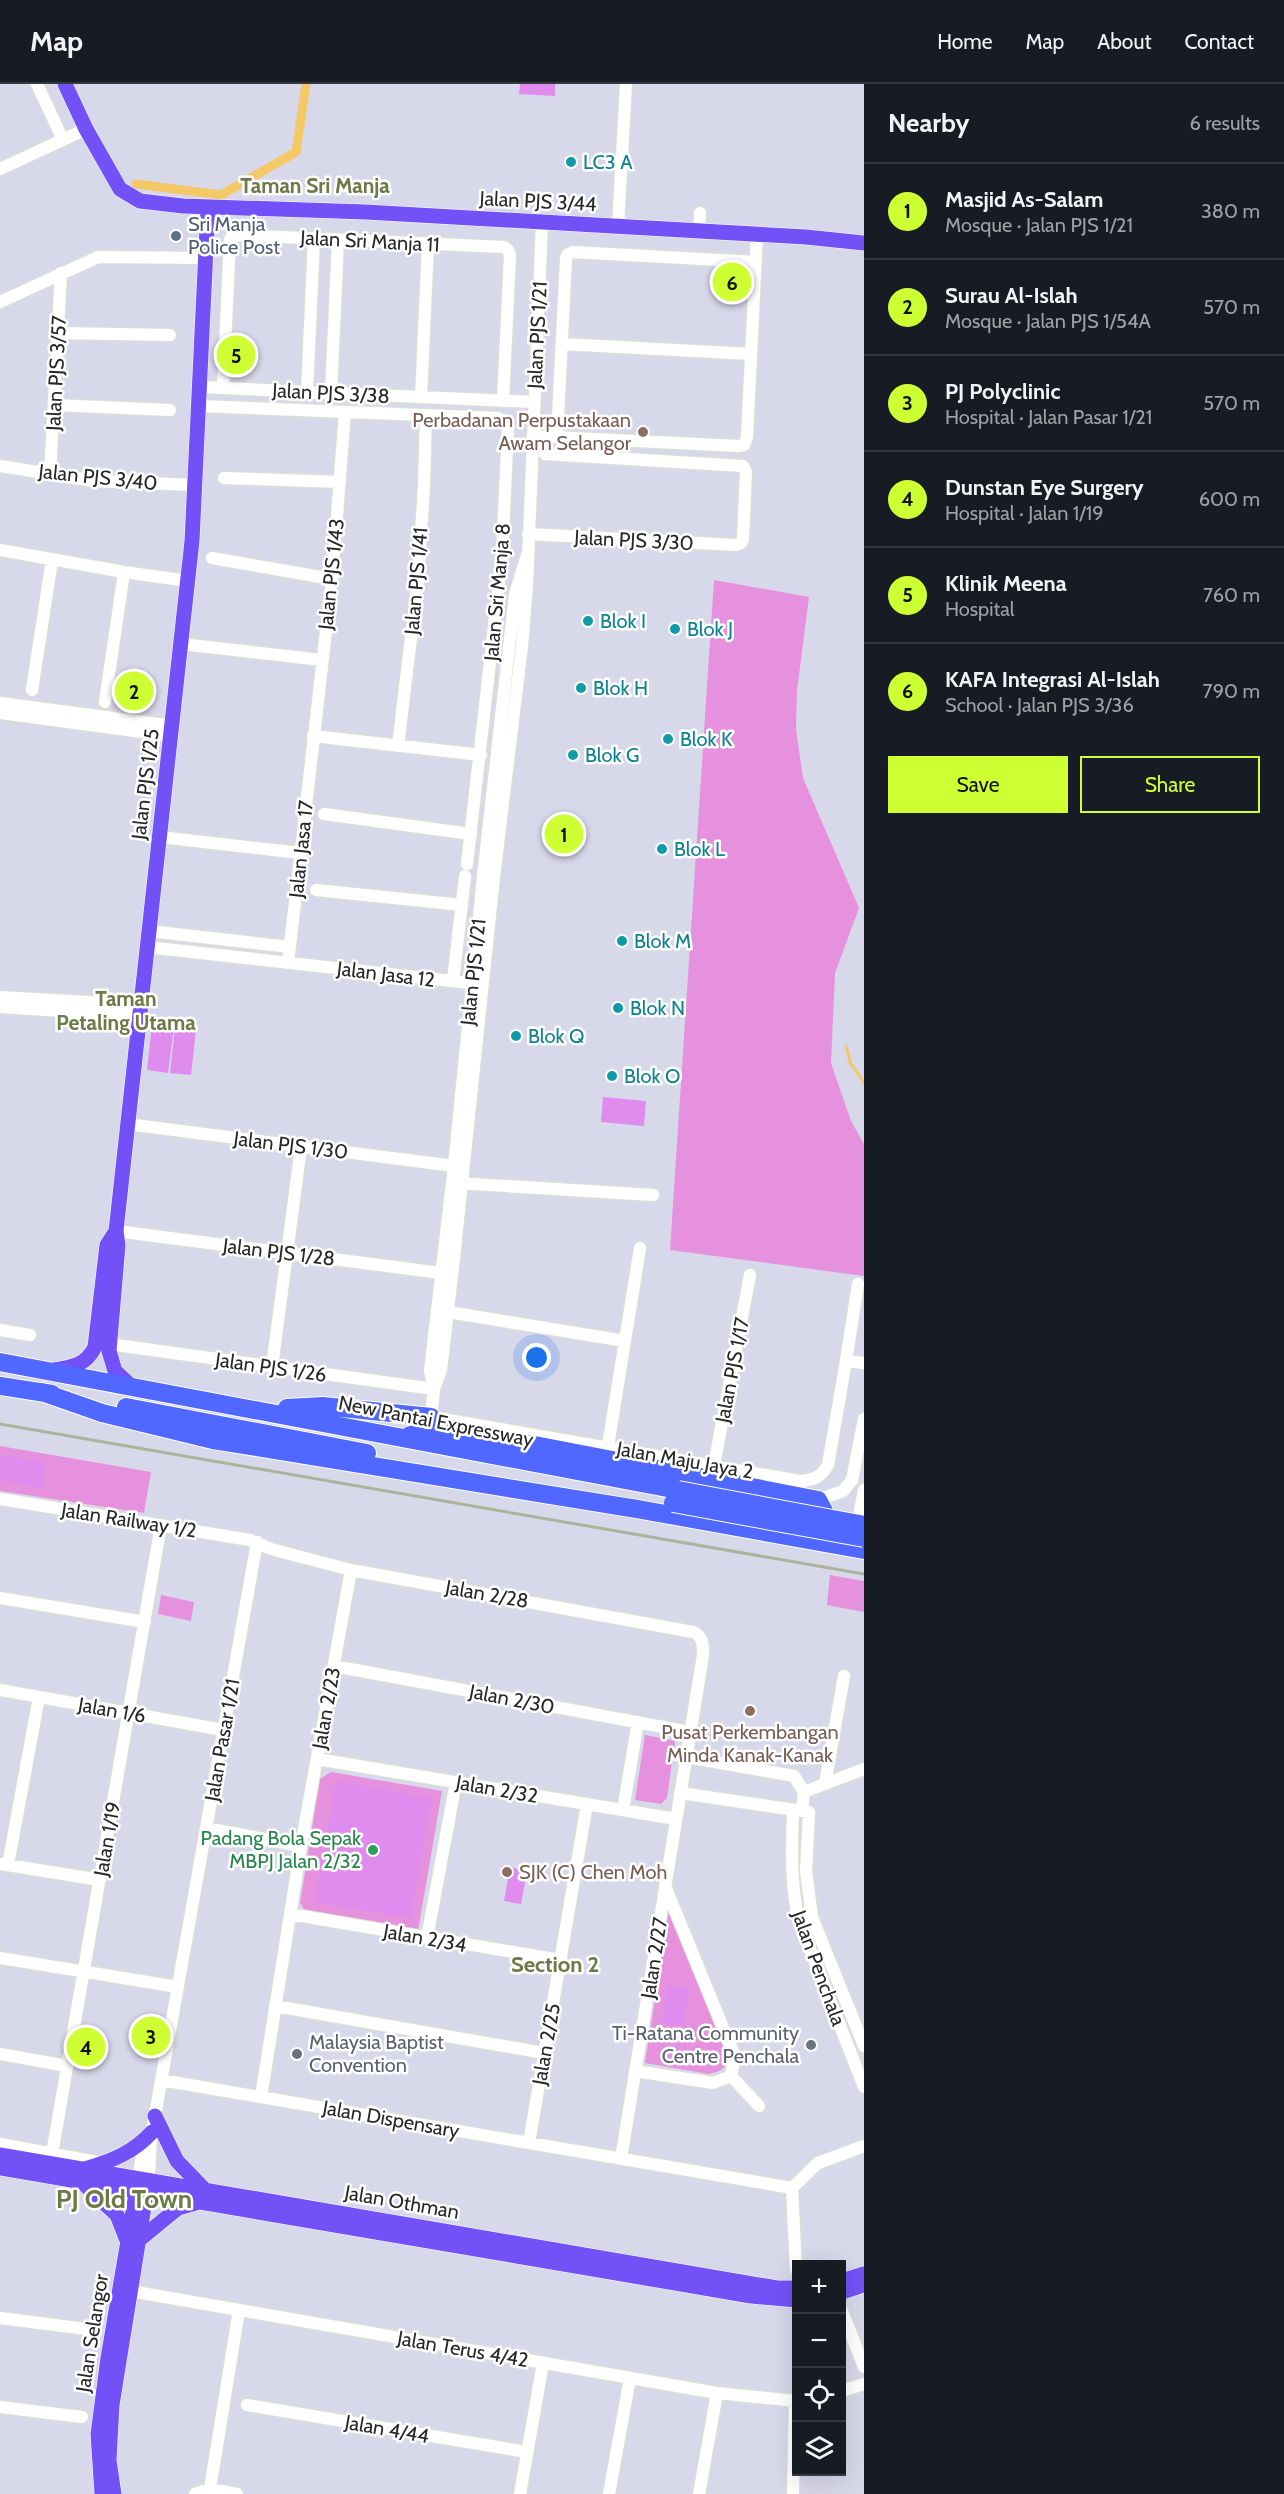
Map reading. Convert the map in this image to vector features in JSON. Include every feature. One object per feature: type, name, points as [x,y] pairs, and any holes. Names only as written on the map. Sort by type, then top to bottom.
[{"type":"highway","name":"New Pantai Expressway","points":[[0,1362],[54,1370],[864,1525]]},
{"type":"highway","name":"New Pantai Expressway","points":[[0,1386],[413,1461],[673,1503],[864,1538]]},
{"type":"highway","points":[[42,1392],[102,1413],[213,1440],[864,1550]]},
{"type":"highway","points":[[258,1409],[323,1406],[432,1417]]},
{"type":"highway","points":[[396,1437],[436,1430],[478,1434],[818,1500],[824,1511],[822,1524],[794,1537]]},
{"type":"main road","name":"Jalan PJS 3/44","points":[[65,84],[86,129],[120,189],[140,201],[183,206],[757,234],[856,243]]},
{"type":"main road","points":[[183,206],[207,232],[217,219],[236,207]]},
{"type":"main road","name":"Jalan PJS 1/25","points":[[130,1385],[115,1371],[109,1358],[118,1245],[116,1231],[188,580],[196,485],[208,207]]},
{"type":"main road","points":[[864,233],[856,243],[864,254]]},
{"type":"main road","name":"Jalan PJS 1/25","points":[[54,1370],[80,1365],[90,1356],[95,1347],[107,1245],[116,1231]]},
{"type":"main road","points":[[152,2132],[142,2143],[123,2156],[104,2163],[81,2176],[117,2215],[133,2240],[178,2208],[203,2195],[177,2161],[155,2116]]},
{"type":"main road","name":"Jalan Othman","points":[[0,2155],[81,2176]]},
{"type":"main road","name":"Jalan Othman","points":[[0,2168],[142,2185],[767,2286],[792,2288]]},
{"type":"main road","name":"Jalan Selangor","points":[[102,2494],[98,2434],[142,2185]]},
{"type":"main road","name":"Jalan Othman","points":[[203,2195],[751,2296],[792,2300]]},
{"type":"main road","name":"Jalan Selangor","points":[[114,2494],[109,2460],[110,2426],[130,2291],[133,2240]]},
{"type":"main road","points":[[846,2280],[864,2274]]},
{"type":"main road","points":[[846,2291],[864,2285]]},
{"type":"street","points":[[37,84],[63,140]]},
{"type":"street","points":[[618,226],[626,84]]},
{"type":"street","points":[[0,169],[86,129]]},
{"type":"street","points":[[699,231],[700,213]]},
{"type":"street","name":"Jalan PJS 1/21","points":[[432,1417],[434,1389],[441,1370],[448,1312],[458,1183],[515,594],[527,555],[542,222]]},
{"type":"street","points":[[532,436],[744,445],[747,437],[757,234]]},
{"type":"street","name":"Jalan Sri Manja 11","points":[[223,388],[231,237],[236,235],[314,238],[508,250],[510,255],[503,401]]},
{"type":"street","points":[[307,392],[314,238]]},
{"type":"street","points":[[331,393],[338,240]]},
{"type":"street","points":[[421,397],[428,244]]},
{"type":"street","points":[[557,437],[568,254],[579,252],[756,262]]},
{"type":"street","points":[[0,302],[100,256],[206,258]]},
{"type":"street","name":"Jalan PJS 3/57","points":[[50,474],[61,273]]},
{"type":"street","points":[[58,333],[170,335]]},
{"type":"street","points":[[562,344],[751,354]]},
{"type":"street","name":"Jalan PJS 3/38","points":[[201,387],[534,402]]},
{"type":"street","points":[[54,405],[170,410]]},
{"type":"street","name":"Jalan PJS 3/38","points":[[200,406],[498,418],[505,421],[508,428]]},
{"type":"street","name":"Jalan PJS 1/43","points":[[313,736],[332,579],[345,412]]},
{"type":"street","name":"Jalan PJS 1/41","points":[[398,746],[418,579],[426,415]]},
{"type":"street","name":"Jalan Sri Manja 8","points":[[453,981],[481,755],[502,556],[508,428]]},
{"type":"street","name":"Jalan PJS 3/30","points":[[528,534],[736,545],[743,539],[746,470],[743,466],[545,454]]},
{"type":"street","name":"Jalan PJS 3/40","points":[[0,466],[94,481],[196,485]]},
{"type":"street","points":[[224,478],[340,482]]},
{"type":"street","points":[[0,550],[124,572],[188,580]]},
{"type":"street","points":[[212,558],[332,579]]},
{"type":"street","points":[[32,690],[52,560]]},
{"type":"street","points":[[105,702],[124,572]]},
{"type":"street","points":[[181,644],[322,660]]},
{"type":"street","points":[[0,703],[172,731]]},
{"type":"street","points":[[0,713],[172,731]]},
{"type":"street","points":[[313,736],[481,755]]},
{"type":"street","name":"Jalan Jasa 17","points":[[288,963],[313,736]]},
{"type":"street","points":[[324,814],[471,834]]},
{"type":"street","points":[[160,837],[300,853]]},
{"type":"street","points":[[316,890],[462,905]]},
{"type":"street","points":[[148,939],[290,947]]},
{"type":"street","name":"Jalan Jasa 12","points":[[148,939],[288,963],[477,984]]},
{"type":"street","name":"Jalan PJS 1/21","points":[[434,1389],[430,1371],[441,1273],[458,1183],[454,1166],[477,984]]},
{"type":"street","points":[[0,997],[139,1010]]},
{"type":"street","points":[[0,1007],[139,1010]]},
{"type":"street","name":"Jalan PJS 1/30","points":[[128,1124],[454,1166]]},
{"type":"street","points":[[272,1367],[301,1146]]},
{"type":"street","points":[[458,1183],[653,1195]]},
{"type":"street","name":"Jalan PJS 1/28","points":[[116,1231],[441,1273]]},
{"type":"street","points":[[608,1446],[640,1248]]},
{"type":"street","name":"Jalan PJS 1/17","points":[[714,1465],[750,1275]]},
{"type":"street","name":"Jalan Maju Jaya 2","points":[[432,1417],[800,1481],[818,1477],[828,1465],[858,1284]]},
{"type":"street","points":[[448,1312],[625,1341]]},
{"type":"street","points":[[0,1330],[30,1335]]},
{"type":"street","name":"Jalan PJS 1/26","points":[[109,1344],[434,1389]]},
{"type":"street","points":[[846,1361],[864,1363]]},
{"type":"street","points":[[818,1500],[843,1491],[852,1480],[864,1419]]},
{"type":"street","points":[[794,1537],[842,1535],[850,1530],[859,1515],[864,1490]]},
{"type":"street","name":"Jalan Railway 1/2","points":[[0,1499],[257,1542]]},
{"type":"street","name":"Jalan 1/19","points":[[51,2154],[161,1525]]},
{"type":"street","name":"Jalan 2/28","points":[[257,1542],[271,1549],[351,1570],[693,1632],[700,1639],[703,1655]]},
{"type":"street","name":"Jalan Pasar 1/21","points":[[142,2185],[152,2158],[149,2150],[152,2132],[257,1542]]},
{"type":"street","name":"Jalan 2/23","points":[[261,2097],[301,1846],[351,1570]]},
{"type":"street","points":[[0,1598],[145,1622]]},
{"type":"street","name":"Jalan 2/27","points":[[621,2159],[703,1655]]},
{"type":"street","name":"Jalan 2/30","points":[[334,1666],[690,1732]]},
{"type":"street","points":[[825,1784],[844,1676]]},
{"type":"street","name":"Jalan 1/6","points":[[0,1690],[223,1730]]},
{"type":"street","points":[[39,1697],[4,1864],[100,1880]]},
{"type":"street","points":[[623,1810],[638,1722]]},
{"type":"street","points":[[686,1757],[794,1776],[804,1792],[864,1769]]},
{"type":"street","name":"Jalan 2/32","points":[[317,1759],[676,1819]]},
{"type":"street","points":[[427,1938],[456,1782]]},
{"type":"street","name":"Jalan Penchala","points":[[804,1792],[790,1870],[794,1898],[809,1947],[864,2086]]},
{"type":"street","points":[[680,1793],[801,1811]]},
{"type":"street","name":"Jalan 2/25","points":[[529,2143],[587,1804]]},
{"type":"street","name":"Jalan Penchala","points":[[801,1811],[812,1917],[863,2041]]},
{"type":"street","points":[[206,1828],[301,1846]]},
{"type":"street","points":[[665,1886],[735,2057],[731,2076]]},
{"type":"street","name":"Jalan 2/34","points":[[290,1914],[560,1960]]},
{"type":"street","points":[[0,1958],[178,1988]]},
{"type":"street","points":[[275,2006],[544,2053]]},
{"type":"street","points":[[848,2045],[863,2041]]},
{"type":"street","points":[[0,2054],[67,2066]]},
{"type":"street","points":[[635,2071],[713,2083],[731,2076]]},
{"type":"street","points":[[731,2076],[759,2106]]},
{"type":"street","name":"Jalan Dispensary","points":[[161,2080],[792,2188]]},
{"type":"street","points":[[0,2144],[104,2163]]},
{"type":"street","points":[[796,2260],[792,2188],[818,2163],[864,2146]]},
{"type":"street","name":"Jalan Terus 4/42","points":[[130,2291],[717,2393],[792,2401]]},
{"type":"street","points":[[210,2489],[239,2310]]},
{"type":"street","points":[[843,2314],[864,2367]]},
{"type":"street","points":[[0,2318],[86,2329]]},
{"type":"street","points":[[520,2494],[543,2363]]},
{"type":"street","points":[[609,2494],[630,2378]]},
{"type":"street","points":[[846,2390],[864,2385]]},
{"type":"street","points":[[699,2494],[717,2393]]},
{"type":"street","name":"Jalan 4/44","points":[[247,2405],[527,2452]]},
{"type":"street","points":[[0,2407],[82,2417]]},
{"type":"street","points":[[793,2494],[795,2422]]},
{"type":"street","points":[[195,2494],[210,2489],[237,2494]]},
{"type":"shaded area","points":[[520,84],[555,84],[555,96],[519,94]]},
{"type":"shaded area","points":[[714,580],[809,597],[797,691],[796,729],[803,778],[859,908],[835,973],[831,1063],[851,1121],[864,1144],[864,1276],[670,1250]]},
{"type":"shaded area","points":[[152,1025],[174,1027],[168,1073],[147,1070]]},
{"type":"shaded area","points":[[175,1027],[196,1030],[191,1075],[170,1073]]},
{"type":"shaded area","points":[[603,1097],[646,1101],[644,1126],[601,1122]]},
{"type":"shaded area","points":[[0,1446],[151,1472],[144,1513],[0,1491]]},
{"type":"shaded area","points":[[1,1455],[46,1462],[42,1488],[0,1481]]},
{"type":"shaded area","points":[[830,1575],[864,1581],[864,1612],[827,1605]]},
{"type":"shaded area","points":[[161,1595],[194,1602],[191,1621],[158,1614]]},
{"type":"shaded area","points":[[645,1735],[675,1741],[667,1798],[661,1804],[635,1800]]},
{"type":"shaded area","name":"Padang Bola Sepak MBPJ Jalan 2/32","points":[[331,1772],[442,1791],[418,1931],[305,1911],[300,1903],[320,1779]]},
{"type":"shaded area","name":"Padang Bola Sepak MBPJ Jalan 2/32","points":[[336,1781],[432,1798],[411,1918],[315,1902]]},
{"type":"shaded area","points":[[510,1867],[527,1871],[521,1904],[504,1901]]},
{"type":"shaded area","points":[[669,1910],[725,2044],[726,2065],[715,2073],[708,2074],[645,2063]]},
{"type":"shaded area","points":[[667,1986],[689,1989],[684,2026],[662,2023]]},
{"type":"waterway","points":[[136,184],[221,195],[296,152],[306,84]]},
{"type":"waterway","points":[[846,1046],[850,1062],[864,1083]]},
{"type":"railway","points":[[0,1424],[864,1574]]},
{"type":"place","name":"LC3 A","points":[[571,162]]},
{"type":"place","name":"Sri Manja Police Post","points":[[176,236]]},
{"type":"place","name":"KAFA Integrasi Al-Islah","points":[[732,282]]},
{"type":"place","name":"Klinik Meena","points":[[236,355]]},
{"type":"place","name":"Perbadanan Perpustakaan Awam Selangor","points":[[643,432]]},
{"type":"place","name":"Blok I","points":[[588,621]]},
{"type":"place","name":"Blok J","points":[[675,629]]},
{"type":"place","name":"Blok H","points":[[581,688]]},
{"type":"place","name":"Surau Al-Islah","points":[[134,691]]},
{"type":"place","name":"Blok K","points":[[668,739]]},
{"type":"place","name":"Blok G","points":[[573,755]]},
{"type":"place","name":"Masjid As-Salam","points":[[564,834]]},
{"type":"place","name":"Blok L","points":[[662,849]]},
{"type":"place","name":"Blok M","points":[[622,941]]},
{"type":"place","name":"Blok N","points":[[618,1008]]},
{"type":"place","name":"Blok Q","points":[[516,1036]]},
{"type":"place","name":"Blok O","points":[[612,1076]]},
{"type":"place","name":"Pusat Perkembangan Minda Kanak-Kanak","points":[[750,1711]]},
{"type":"place","name":"Padang Bola Sepak MBPJ Jalan 2/32","points":[[373,1850]]},
{"type":"place","name":"SJK (C) Chen Moh","points":[[507,1872]]},
{"type":"place","name":"PJ Polyclinic","points":[[151,2036]]},
{"type":"place","name":"Ti-Ratana Community Centre Penchala","points":[[811,2045]]},
{"type":"place","name":"Dunstan Eye Surgery","points":[[86,2047]]},
{"type":"place","name":"Malaysia Baptist Convention","points":[[297,2054]]},
{"type":"district","name":"Taman Sri Manja","points":[[315,185]]},
{"type":"district","name":"Taman Petaling Utama","points":[[126,1010]]},
{"type":"district","name":"Section 2","points":[[555,1964]]},
{"type":"district","name":"PJ Old Town","points":[[124,2199]]}]
